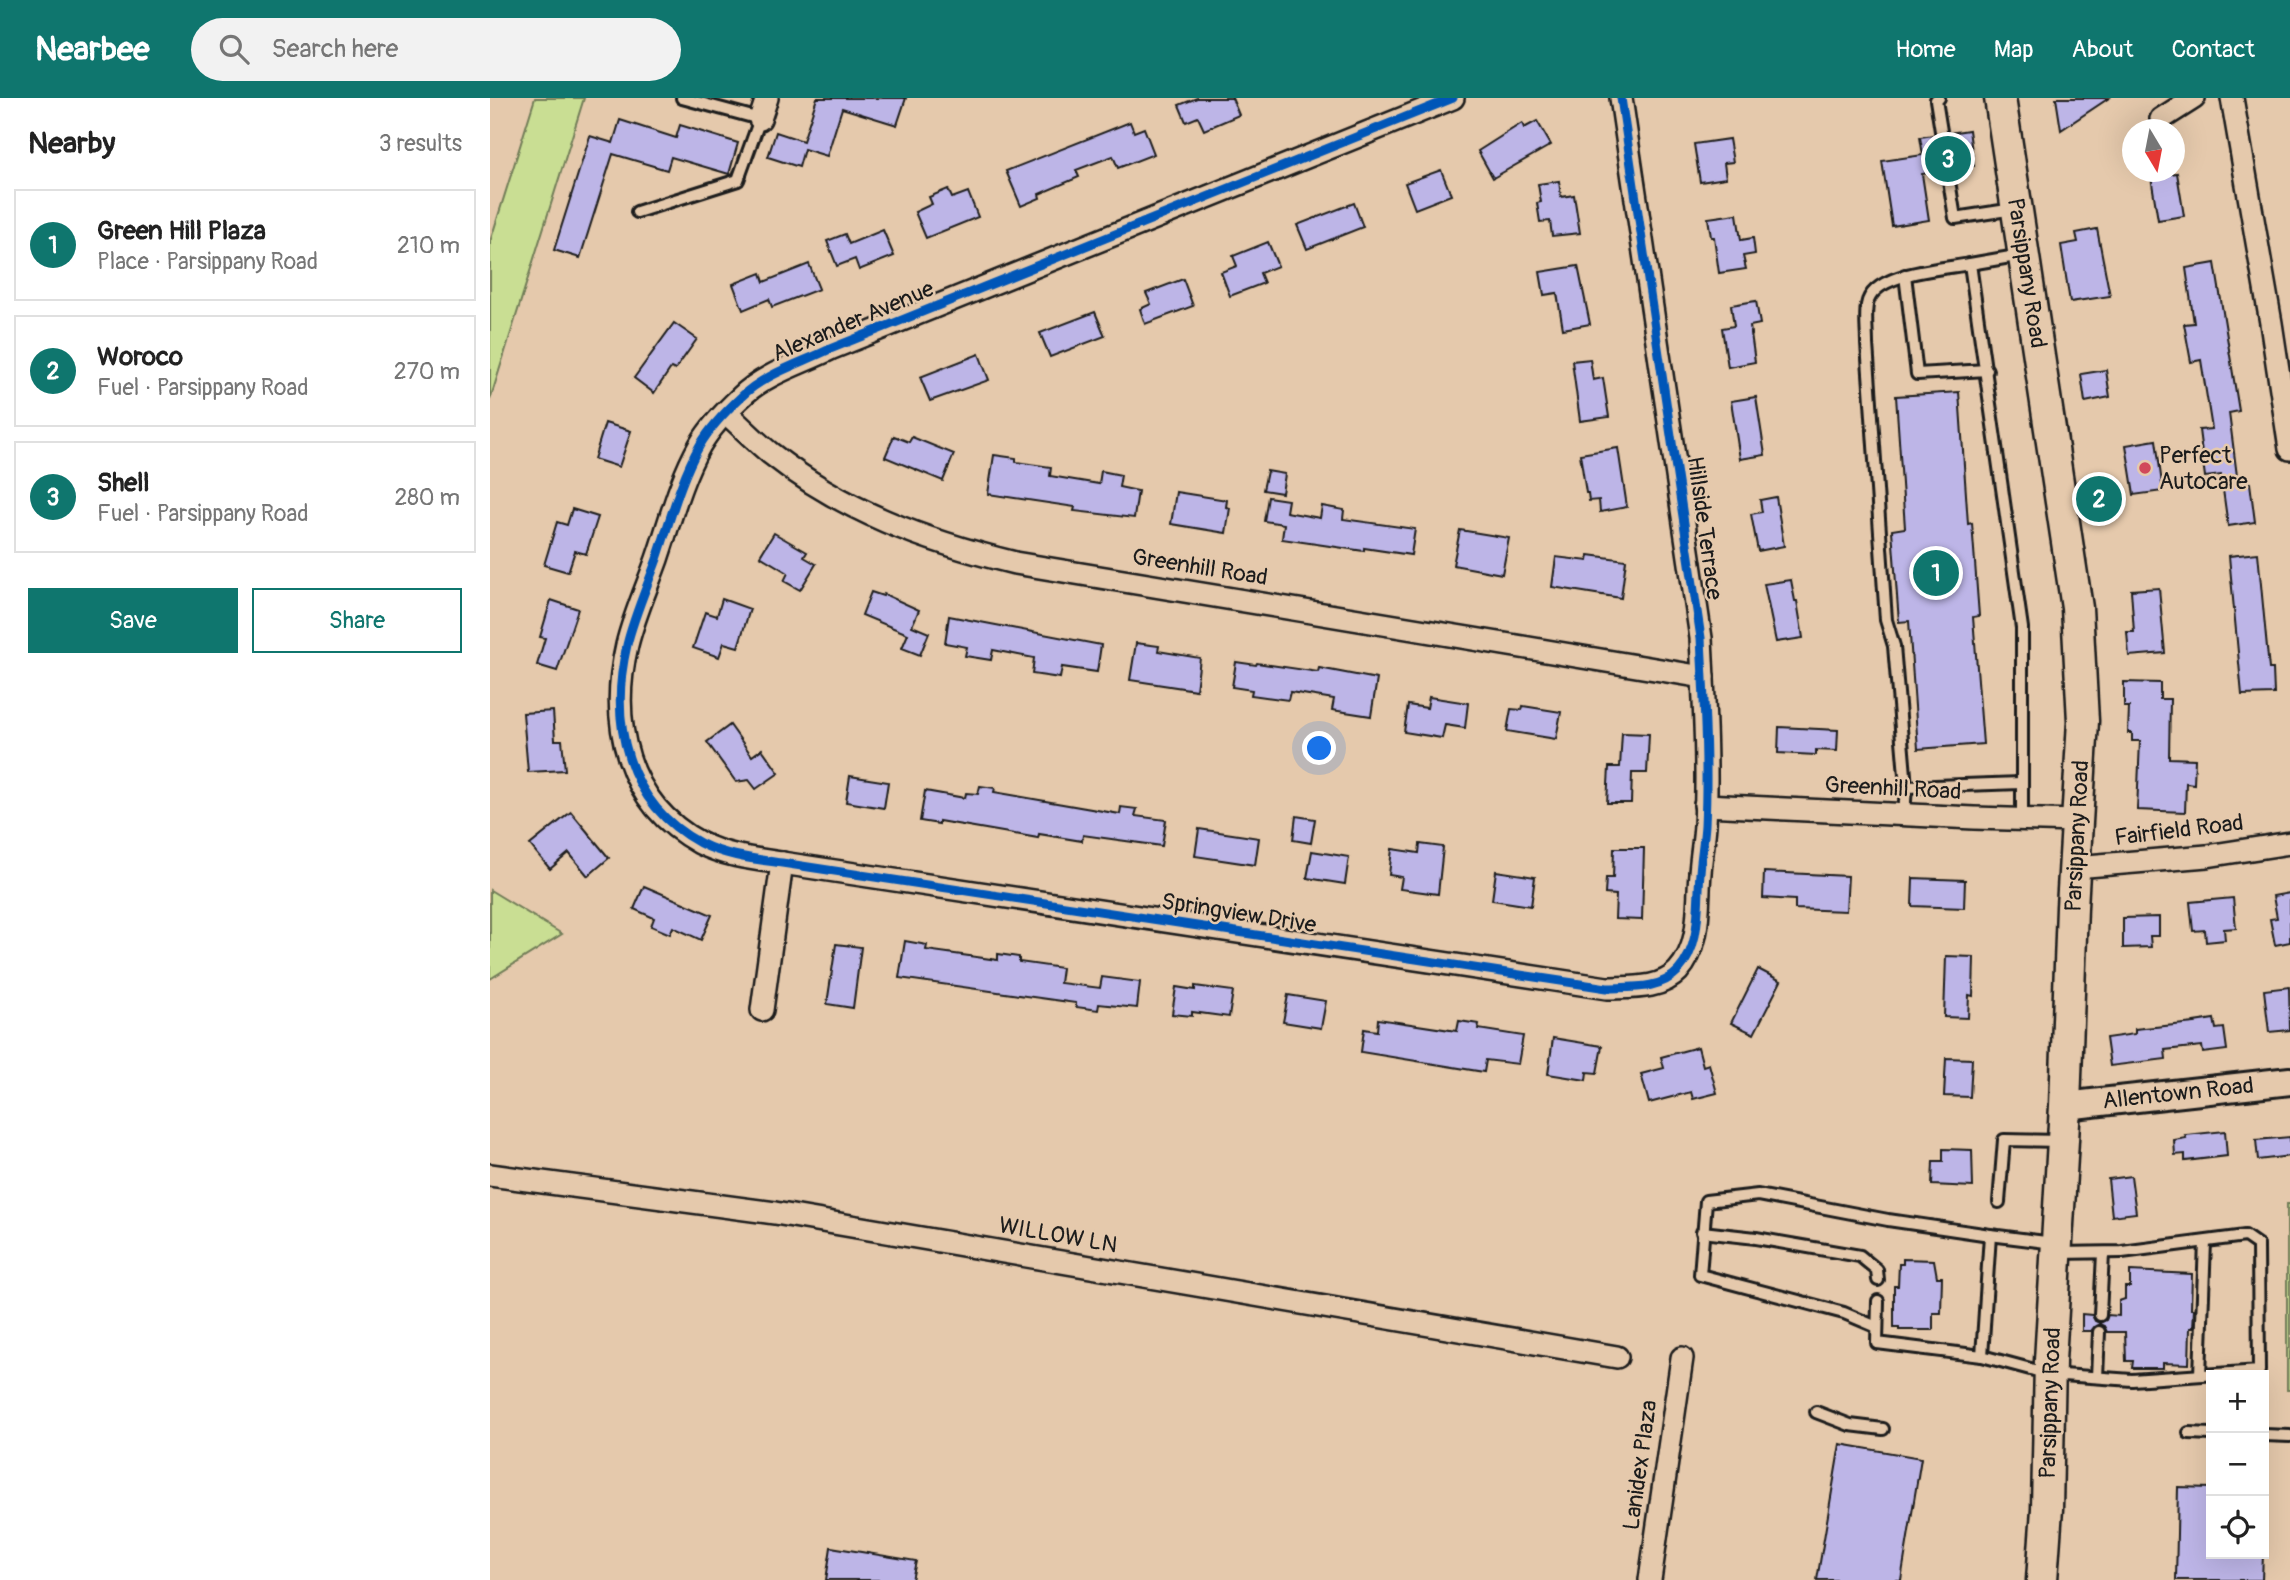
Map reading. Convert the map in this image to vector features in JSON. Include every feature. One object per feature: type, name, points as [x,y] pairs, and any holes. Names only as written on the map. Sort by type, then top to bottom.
[{"type":"main road","name":"Parsippany Road","points":[[2000,98],[2077,608],[2083,721],[2049,1374],[2047,1509],[2042,1580]]},
{"type":"street","points":[[760,119],[767,98]]},
{"type":"street","name":"Alexander Avenue","points":[[782,863],[731,855],[701,843],[673,825],[654,808],[628,759],[623,738],[621,682],[627,644],[686,474],[701,443],[726,413],[757,384],[830,349],[1453,98]]},
{"type":"street","name":"Hillside Terrace","points":[[1621,98],[1701,638],[1706,729],[1705,805],[1696,932],[1692,947],[1682,964]]},
{"type":"street","points":[[2161,119],[2194,98]]},
{"type":"street","points":[[2232,98],[2290,449]]},
{"type":"street","points":[[2271,323],[2290,310]]},
{"type":"street","name":"Greenhill Road","points":[[726,413],[769,453],[808,481],[857,509],[908,532],[956,549],[1015,563],[1703,677]]},
{"type":"street","name":"Greenhill Road","points":[[1705,805],[2077,821]]},
{"type":"street","name":"Fairfield Road","points":[[2075,867],[2207,856],[2290,843]]},
{"type":"street","points":[[762,1010],[782,863]]},
{"type":"street","name":"Springview Drive","points":[[782,863],[1608,988],[1650,986],[1668,979],[1682,964]]},
{"type":"street","name":"Allentown Road","points":[[2065,1105],[2290,1080]]},
{"type":"street","name":"WILLOW LN","points":[[490,1175],[775,1213],[1616,1357]]},
{"type":"street","name":"Lanidex Plaza","points":[[1650,1580],[1682,1358]]},
{"type":"lane","points":[[637,212],[738,180],[760,119],[682,98]]},
{"type":"lane","points":[[1939,98],[1936,100],[1955,218],[2017,209]]},
{"type":"lane","points":[[1903,815],[1906,787],[1894,646],[1886,620],[1867,344],[1867,303],[1879,285],[1905,275],[2024,255]]},
{"type":"lane","points":[[1970,264],[2022,628],[2022,820]]},
{"type":"lane","points":[[1905,275],[1917,374],[1987,370]]},
{"type":"lane","points":[[1906,787],[2021,783]]},
{"type":"lane","points":[[1999,1202],[2004,1140],[2063,1142]]},
{"type":"lane","points":[[1877,1327],[1843,1313],[1700,1275],[1706,1201],[1758,1195],[1888,1220],[2103,1253],[2245,1236],[2258,1245],[2259,1371],[2132,1380],[2049,1374],[1982,1356],[1877,1343],[1878,1301]]},
{"type":"lane","points":[[1702,1232],[1756,1238],[1860,1256],[1877,1270],[1878,1280]]},
{"type":"lane","points":[[1982,1356],[1990,1235]]},
{"type":"lane","points":[[2200,1375],[2205,1242]]},
{"type":"lane","points":[[2100,1315],[2103,1253]]},
{"type":"lane","points":[[2097,1377],[2099,1332]]},
{"type":"lane","points":[[1816,1412],[1850,1425],[1883,1429]]},
{"type":"lane","points":[[2189,1433],[2206,1434]]},
{"type":"lane","points":[[2269,1435],[2290,1436]]},
{"type":"green space","points":[[535,98],[584,98],[490,400],[490,242]]},
{"type":"green space","points":[[490,890],[562,934],[490,979]]},
{"type":"green space","points":[[2287,1204],[2290,1204],[2290,1390],[2287,1390]]},
{"type":"building","points":[[817,98],[906,98],[897,125],[842,108],[827,156],[804,149],[799,167],[768,157],[776,132],[803,141]]},
{"type":"building","points":[[1197,98],[1232,98],[1239,115],[1204,130],[1198,117],[1186,122],[1179,105]]},
{"type":"building","points":[[2056,98],[2109,98],[2061,130]]},
{"type":"building","points":[[620,120],[676,138],[680,125],[738,143],[729,174],[671,157],[667,170],[613,154],[580,258],[554,250],[590,136],[613,143]]},
{"type":"building","points":[[1537,121],[1551,145],[1493,178],[1478,151],[1522,123],[1524,128]]},
{"type":"building","points":[[1130,122],[1134,132],[1144,128],[1154,154],[1118,168],[1113,156],[1076,170],[1079,177],[1039,194],[1040,198],[1021,206],[1006,171]]},
{"type":"building","points":[[1969,130],[1974,166],[1955,169],[1949,133]]},
{"type":"building","points":[[1934,135],[1940,171],[1922,174],[1929,220],[1892,226],[1882,161],[1923,155],[1920,137]]},
{"type":"building","points":[[1729,139],[1733,162],[1724,163],[1726,178],[1700,182],[1694,144]]},
{"type":"building","points":[[1441,170],[1451,195],[1415,209],[1405,183]]},
{"type":"building","points":[[1559,181],[1561,197],[1574,195],[1580,233],[1552,236],[1550,221],[1540,222],[1538,184]]},
{"type":"building","points":[[2152,182],[2178,182],[2184,216],[2158,220]]},
{"type":"building","points":[[948,189],[952,198],[968,192],[978,217],[926,238],[915,212],[932,204],[929,197]]},
{"type":"building","points":[[1354,203],[1363,227],[1307,249],[1297,225]]},
{"type":"building","points":[[1737,214],[1741,240],[1753,238],[1755,254],[1743,256],[1746,269],[1719,273],[1714,237],[1711,237],[1708,218]]},
{"type":"building","points":[[2097,229],[2110,296],[2070,302],[2061,245],[2078,242],[2076,233]]},
{"type":"building","points":[[883,230],[894,256],[859,270],[855,259],[837,266],[827,241],[845,234],[849,244]]},
{"type":"building","points":[[1268,242],[1278,266],[1260,273],[1264,283],[1230,296],[1221,272],[1237,266],[1233,256]]},
{"type":"building","points":[[2215,263],[2239,411],[2229,413],[2238,484],[2250,483],[2255,522],[2228,526],[2221,475],[2205,477],[2199,430],[2212,429],[2201,360],[2191,362],[2184,324],[2194,323],[2186,268]]},
{"type":"building","points":[[809,264],[819,289],[772,307],[769,299],[743,310],[733,284],[761,273],[764,282]]},
{"type":"building","points":[[1578,266],[1590,324],[1563,329],[1557,293],[1544,295],[1540,272]]},
{"type":"building","points":[[1183,279],[1193,306],[1145,324],[1140,309],[1151,304],[1146,293]]},
{"type":"building","points":[[1756,301],[1760,324],[1750,326],[1755,362],[1728,367],[1722,328],[1734,326],[1731,305]]},
{"type":"building","points":[[1095,312],[1105,336],[1050,357],[1040,333]]},
{"type":"building","points":[[674,323],[697,339],[675,370],[671,368],[654,393],[634,378]]},
{"type":"building","points":[[979,354],[989,380],[930,401],[920,377]]},
{"type":"building","points":[[1590,359],[1593,380],[1603,378],[1609,417],[1580,421],[1572,361]]},
{"type":"building","points":[[2106,370],[2110,397],[2085,402],[2081,374]]},
{"type":"building","points":[[1959,392],[1968,524],[1972,523],[1979,616],[1973,617],[1983,744],[1918,749],[1909,621],[1899,622],[1892,530],[1905,528],[1896,396]]},
{"type":"building","points":[[1756,397],[1765,455],[1740,459],[1731,401]]},
{"type":"building","points":[[605,423],[631,431],[619,467],[594,459]]},
{"type":"building","points":[[894,436],[909,442],[912,437],[954,454],[943,481],[885,457]]},
{"type":"building","name":"Perfect Autocare","points":[[2156,440],[2163,491],[2134,495],[2126,445]]},
{"type":"building","points":[[1618,448],[1627,507],[1600,512],[1599,500],[1589,501],[1586,493],[1580,454]]},
{"type":"building","points":[[994,455],[1016,458],[1016,462],[1051,467],[1050,476],[1099,484],[1101,471],[1121,475],[1119,487],[1138,491],[1134,518],[1074,511],[1075,507],[988,494]]},
{"type":"building","points":[[1267,471],[1285,474],[1282,493],[1263,490]]},
{"type":"building","points":[[1176,492],[1227,500],[1226,507],[1230,508],[1226,533],[1171,524]]},
{"type":"building","points":[[1268,497],[1288,500],[1286,512],[1320,518],[1322,506],[1344,510],[1343,519],[1415,529],[1411,555],[1282,539],[1284,524],[1264,521]]},
{"type":"building","points":[[1776,497],[1784,546],[1758,551],[1751,514],[1762,512],[1760,500]]},
{"type":"building","points":[[572,509],[598,517],[586,554],[575,551],[568,572],[544,565],[557,522],[567,525]]},
{"type":"building","points":[[1460,530],[1509,538],[1502,574],[1453,565]]},
{"type":"building","points":[[774,533],[807,552],[804,557],[816,564],[800,590],[784,581],[788,573],[760,556]]},
{"type":"building","points":[[2258,553],[2269,669],[2273,669],[2274,694],[2242,695],[2229,556]]},
{"type":"building","points":[[1589,555],[1626,560],[1621,598],[1552,587],[1556,557],[1588,561]]},
{"type":"building","points":[[1791,580],[1803,638],[1776,642],[1764,584]]},
{"type":"building","points":[[2159,588],[2165,653],[2129,656],[2127,632],[2134,632],[2131,590]]},
{"type":"building","points":[[871,592],[883,596],[884,594],[919,610],[912,626],[929,633],[920,655],[902,648],[908,634],[862,615]]},
{"type":"building","points":[[722,599],[750,609],[738,647],[724,643],[719,657],[693,648],[705,612],[717,616]]},
{"type":"building","points":[[551,600],[578,609],[557,671],[537,665],[545,638],[540,637]]},
{"type":"building","points":[[949,616],[1101,645],[1097,672],[1062,667],[1060,678],[1032,674],[1034,658],[993,650],[991,660],[965,656],[967,647],[945,643]]},
{"type":"building","points":[[1136,643],[1159,646],[1158,651],[1200,658],[1196,690],[1130,680]]},
{"type":"building","points":[[1236,662],[1318,672],[1319,668],[1377,679],[1371,716],[1332,710],[1334,699],[1290,692],[1288,700],[1251,695],[1252,690],[1232,687]]},
{"type":"building","points":[[2124,682],[2160,683],[2160,699],[2170,699],[2169,758],[2195,759],[2194,784],[2186,783],[2185,812],[2137,810],[2140,741],[2132,741],[2132,733],[2128,733],[2129,707],[2124,707]]},
{"type":"building","points":[[1429,697],[1468,703],[1465,728],[1445,725],[1442,738],[1404,732],[1408,705],[1427,708]]},
{"type":"building","points":[[1523,706],[1561,712],[1556,739],[1507,731],[1511,709],[1522,710]]},
{"type":"building","points":[[553,711],[555,740],[562,740],[565,770],[528,772],[523,713]]},
{"type":"building","points":[[730,725],[752,756],[762,749],[779,773],[756,789],[749,780],[736,782],[707,742]]},
{"type":"building","points":[[1779,727],[1838,730],[1837,751],[1816,750],[1816,755],[1778,753]]},
{"type":"building","points":[[1622,733],[1649,734],[1647,773],[1632,773],[1631,803],[1607,803],[1609,767],[1620,767]]},
{"type":"building","points":[[850,776],[888,782],[884,808],[846,802]]},
{"type":"building","points":[[980,786],[995,788],[994,792],[1120,814],[1121,807],[1137,809],[1135,816],[1166,820],[1162,846],[1083,835],[1082,841],[1039,834],[1038,838],[939,821],[939,824],[920,821],[925,791],[965,798],[966,793],[978,794]]},
{"type":"building","points":[[571,812],[609,858],[588,876],[569,853],[550,869],[530,845]]},
{"type":"building","points":[[1296,816],[1315,819],[1311,843],[1293,840]]},
{"type":"building","points":[[1199,829],[1259,838],[1255,865],[1195,856]]},
{"type":"building","points":[[1420,844],[1443,847],[1438,894],[1400,889],[1402,877],[1389,875],[1392,849],[1419,853]]},
{"type":"building","points":[[1614,848],[1644,848],[1642,920],[1615,919],[1616,895],[1605,894],[1606,878],[1613,878]]},
{"type":"building","points":[[1312,851],[1349,857],[1345,884],[1307,878]]},
{"type":"building","points":[[1496,871],[1535,877],[1531,906],[1492,900]]},
{"type":"building","points":[[1764,872],[1848,876],[1846,911],[1795,909],[1795,900],[1763,898]]},
{"type":"building","points":[[1913,878],[1965,880],[1964,908],[1912,906]]},
{"type":"building","points":[[644,886],[712,915],[701,940],[673,927],[670,934],[651,926],[654,918],[634,909]]},
{"type":"building","points":[[2290,893],[2290,942],[2275,945],[2270,919],[2277,918],[2273,896]]},
{"type":"building","points":[[2233,898],[2236,928],[2224,929],[2225,940],[2206,942],[2205,930],[2193,931],[2190,902]]},
{"type":"building","points":[[2159,917],[2159,936],[2150,936],[2151,947],[2123,948],[2123,918]]},
{"type":"building","points":[[905,941],[927,945],[926,950],[998,960],[998,954],[1019,957],[1019,962],[1062,968],[1060,983],[1100,988],[1102,977],[1140,982],[1137,1008],[1099,1004],[1098,1010],[1076,1007],[1076,1003],[899,978]]},
{"type":"building","points":[[836,944],[861,947],[853,1008],[827,1004]]},
{"type":"building","points":[[1946,956],[1974,957],[1973,996],[1969,995],[1968,1018],[1944,1017]]},
{"type":"building","points":[[1758,969],[1781,981],[1754,1034],[1731,1023]]},
{"type":"building","points":[[1195,986],[1233,991],[1229,1017],[1192,1012],[1192,1016],[1172,1014],[1176,987],[1195,990]]},
{"type":"building","points":[[2289,987],[2290,1030],[2269,1032],[2264,990]]},
{"type":"building","points":[[1288,995],[1326,1001],[1321,1028],[1283,1022]]},
{"type":"building","points":[[1378,1019],[1457,1031],[1459,1021],[1479,1024],[1478,1029],[1523,1036],[1518,1064],[1486,1060],[1484,1072],[1361,1052],[1364,1029],[1377,1031]]},
{"type":"building","points":[[2214,1019],[2216,1029],[2224,1028],[2227,1050],[2203,1053],[2202,1046],[2165,1050],[2166,1059],[2110,1066],[2106,1038],[2135,1034],[2135,1029]]},
{"type":"building","points":[[1553,1038],[1602,1046],[1597,1073],[1587,1072],[1586,1080],[1548,1074]]},
{"type":"building","points":[[1698,1047],[1703,1066],[1709,1064],[1717,1093],[1693,1099],[1691,1092],[1649,1103],[1641,1074],[1664,1068],[1661,1057]]},
{"type":"building","points":[[1946,1058],[1972,1059],[1970,1097],[1944,1096]]},
{"type":"building","points":[[2225,1131],[2227,1156],[2185,1161],[2185,1154],[2175,1155],[2174,1140],[2186,1138],[2185,1135]]},
{"type":"building","points":[[2290,1137],[2290,1156],[2258,1160],[2256,1140]]},
{"type":"building","points":[[1943,1149],[1972,1150],[1973,1187],[1932,1185],[1933,1161],[1943,1161]]},
{"type":"building","points":[[2131,1176],[2136,1213],[2112,1216],[2108,1179]]},
{"type":"building","points":[[1903,1259],[1934,1260],[1937,1277],[1942,1277],[1941,1313],[1933,1313],[1933,1330],[1899,1330],[1899,1327],[1894,1327],[1894,1286],[1898,1286],[1899,1264],[1903,1264]]},
{"type":"building","points":[[2130,1271],[2192,1274],[2191,1309],[2194,1309],[2193,1328],[2190,1328],[2189,1364],[2163,1363],[2163,1368],[2132,1368],[2133,1361],[2126,1361],[2125,1332],[2107,1332],[2104,1326],[2099,1324],[2091,1331],[2082,1331],[2082,1314],[2092,1315],[2095,1321],[2100,1323],[2106,1320],[2108,1315],[2119,1316],[2119,1301],[2125,1299],[2125,1287],[2130,1287]]},
{"type":"building","points":[[1840,1444],[1921,1458],[1901,1580],[1817,1580]]},
{"type":"building","points":[[2178,1487],[2206,1488],[2206,1559],[2263,1559],[2262,1580],[2176,1580]]},
{"type":"building","points":[[831,1547],[916,1561],[912,1580],[826,1580]]},
{"type":"cycle path","points":[[1453,98],[830,349],[772,375],[750,389],[709,432],[693,458],[627,645],[620,703],[623,731],[629,758],[640,783],[655,806],[675,826],[700,843],[719,851],[750,858],[1607,988],[1645,986],[1663,982],[1671,977],[1686,961],[1691,949],[1698,911],[1706,802],[1701,638],[1621,98]]},
{"type":"place","name":"Shell","points":[[1948,159]]},
{"type":"place","name":"Perfect Autocare","points":[[2145,468]]},
{"type":"place","name":"Woroco","points":[[2099,499]]},
{"type":"place","name":"Green Hill Plaza","points":[[1936,573]]}]
